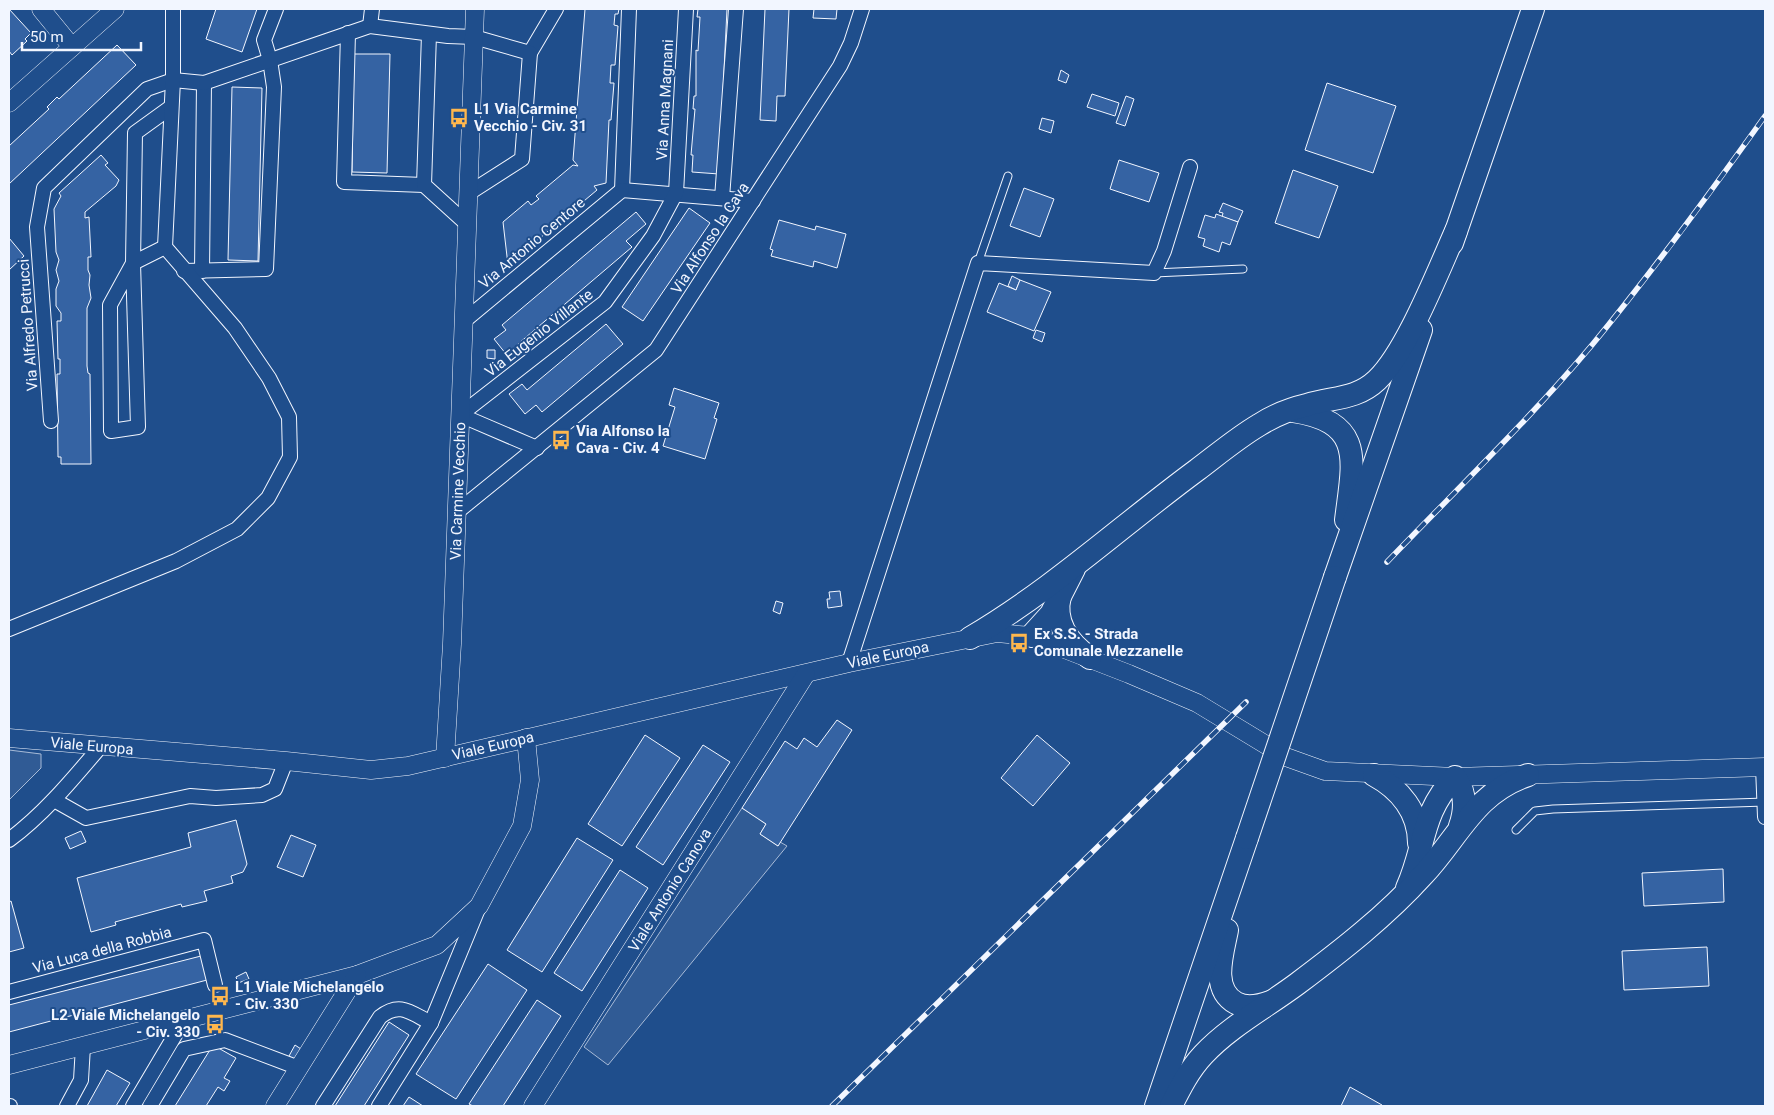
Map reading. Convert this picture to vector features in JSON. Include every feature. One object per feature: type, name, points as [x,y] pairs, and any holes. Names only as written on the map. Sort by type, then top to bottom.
[{"type":"main road","points":[[1156,1106],[1338,569],[1533,9]]},
{"type":"main road","points":[[970,638],[1009,614],[1051,593],[1069,577],[1078,564],[1142,511],[1249,432],[1280,414],[1307,405],[1347,398],[1367,388],[1381,375],[1403,341],[1456,230]]},
{"type":"main road","points":[[1291,411],[1317,415],[1332,422],[1342,431],[1349,446],[1351,475],[1338,569]]},
{"type":"main road","points":[[1031,636],[1047,621],[1051,593]]},
{"type":"main road","points":[[1051,593],[1064,632],[1090,658]]},
{"type":"main road","points":[[1374,775],[1393,787],[1412,812],[1419,834],[1418,850]]},
{"type":"main road","points":[[1171,1106],[1190,1072],[1210,1048],[1364,931],[1404,894],[1440,856],[1460,826],[1488,796],[1510,782],[1528,775]]},
{"type":"main road","points":[[1404,894],[1435,804],[1455,777],[1462,787],[1464,800],[1460,826]]},
{"type":"main road","points":[[1236,868],[1222,964],[1221,984],[1228,998],[1248,1006],[1262,1005],[1278,998]]},
{"type":"street","points":[[41,9],[72,47]]},
{"type":"street","points":[[13,97],[115,9]]},
{"type":"street","points":[[9,629],[176,561],[236,528],[268,498],[290,457],[289,417],[269,378],[235,328],[165,247],[173,80],[173,9]]},
{"type":"street","points":[[184,271],[266,269],[274,87],[270,60],[264,40],[276,9]]},
{"type":"street","points":[[370,26],[372,9]]},
{"type":"street","name":"Via Carmine Vecchio","points":[[445,758],[452,644],[475,9]]},
{"type":"street","points":[[469,193],[522,159],[530,53],[556,9]]},
{"type":"street","points":[[629,9],[622,190],[676,193],[753,201]]},
{"type":"street","name":"Via Anna Magnani","points":[[676,193],[686,9]]},
{"type":"street","name":"Via Alfonso la Cava","points":[[722,198],[736,9]]},
{"type":"street","name":"Via Alfonso la Cava","points":[[457,512],[656,350],[840,66],[856,30],[862,9]]},
{"type":"street","points":[[173,80],[204,83],[370,26],[429,34],[474,37],[530,53]]},
{"type":"street","points":[[348,33],[344,182],[424,185],[467,224]]},
{"type":"street","points":[[424,185],[429,34]]},
{"type":"street","name":"Via Alfredo Petrucci","points":[[51,421],[37,227],[44,188],[147,89],[173,80]]},
{"type":"street","points":[[202,271],[204,83]]},
{"type":"street","points":[[165,247],[133,263],[110,305],[111,431],[138,426],[133,263],[135,134],[171,107]]},
{"type":"street","points":[[849,663],[978,263],[1154,273],[1164,251],[1190,168]]},
{"type":"street","name":"Via Antonio Centore","points":[[464,321],[622,190]]},
{"type":"street","name":"Via Eugenio Villante","points":[[460,415],[605,302],[653,236],[676,193]]},
{"type":"street","points":[[460,415],[537,448]]},
{"type":"street","name":"Viale Europa","points":[[9,738],[371,770],[408,766],[445,758],[849,663],[997,633],[1031,636],[1090,658],[1196,703],[1273,750],[1299,763],[1325,771],[1374,775],[1455,777],[1764,767]]},
{"type":"street","name":"Viale Antonio Canova","points":[[533,1106],[806,674]]},
{"type":"street","points":[[379,1106],[431,1023],[479,906],[522,826],[530,780],[526,738]]},
{"type":"street","points":[[9,840],[24,829],[54,800],[100,747]]},
{"type":"street","points":[[54,800],[86,818],[190,796],[216,798],[262,796],[275,789],[286,761]]},
{"type":"street","points":[[1764,767],[1765,817]]},
{"type":"street","points":[[9,1065],[357,975],[437,945],[479,906]]},
{"type":"street","name":"Via Luca della Robbia","points":[[9,992],[204,940],[215,985]]},
{"type":"street","points":[[275,1106],[357,975]]},
{"type":"street","points":[[323,1106],[380,1017],[390,1009],[402,1008],[431,1023]]},
{"type":"street","points":[[133,1106],[184,1020]]},
{"type":"street","points":[[150,1106],[184,1049],[226,1040],[299,1068]]},
{"type":"street","points":[[66,1106],[81,1080],[83,1046]]},
{"type":"lane","points":[[978,263],[1008,176]]},
{"type":"lane","points":[[1154,273],[1242,269]]},
{"type":"lane","points":[[1516,830],[1535,811],[1765,802]]},
{"type":"shaded area","points":[[9,750],[41,754],[41,768],[9,800]]},
{"type":"shaded area","points":[[742,808],[766,824],[760,834],[778,846],[780,842],[787,846],[608,1065],[584,1047]]},
{"type":"building","points":[[9,9],[31,33],[25,39],[27,41],[12,55],[9,51]]},
{"type":"building","points":[[216,9],[257,9],[242,52],[206,39]]},
{"type":"building","points":[[585,9],[619,9],[618,14],[615,14],[614,25],[618,26],[615,65],[611,65],[610,83],[614,83],[611,120],[609,120],[606,183],[594,186],[597,190],[508,265],[503,222],[528,201],[531,205],[539,199],[536,196],[573,165],[578,166],[573,160]]},
{"type":"building","points":[[698,9],[727,9],[719,174],[692,172],[693,155],[691,155],[695,109],[693,109],[694,96],[696,96],[696,50],[698,51],[700,17],[697,17]]},
{"type":"building","points":[[765,9],[789,9],[785,96],[777,96],[776,121],[760,120]]},
{"type":"building","points":[[814,9],[837,9],[836,19],[813,18]]},
{"type":"building","points":[[117,45],[136,65],[9,184],[9,146],[49,109],[47,107],[57,97],[59,99]]},
{"type":"building","points":[[354,54],[390,54],[387,173],[352,172]]},
{"type":"building","points":[[1061,70],[1069,75],[1066,83],[1058,80]]},
{"type":"building","points":[[1327,83],[1396,106],[1373,173],[1305,150]]},
{"type":"building","points":[[232,87],[262,88],[258,261],[228,260]]},
{"type":"building","points":[[1092,94],[1119,103],[1115,116],[1087,107]]},
{"type":"building","points":[[1126,96],[1134,99],[1125,126],[1116,123]]},
{"type":"building","points":[[1042,118],[1054,121],[1051,133],[1039,129]]},
{"type":"building","points":[[101,155],[108,163],[105,165],[119,180],[116,186],[85,212],[85,218],[89,217],[91,257],[88,257],[91,298],[87,308],[87,366],[88,373],[90,374],[91,464],[61,464],[61,457],[58,457],[57,374],[60,374],[60,359],[58,359],[57,321],[61,321],[61,313],[56,306],[56,289],[59,281],[56,270],[59,260],[56,252],[54,209],[61,196],[59,193]]},
{"type":"building","points":[[1119,160],[1159,173],[1149,202],[1110,189]]},
{"type":"building","points":[[1293,170],[1338,186],[1319,238],[1275,223]]},
{"type":"building","points":[[1024,188],[1054,199],[1040,237],[1010,226]]},
{"type":"building","points":[[1223,203],[1243,211],[1238,222],[1222,217],[1223,213],[1219,212]]},
{"type":"building","points":[[689,208],[710,223],[643,321],[622,307]]},
{"type":"building","points":[[636,212],[646,224],[626,241],[632,247],[518,344],[522,349],[510,359],[494,339],[506,330],[502,325]]},
{"type":"building","points":[[1216,214],[1238,222],[1230,245],[1222,242],[1219,252],[1203,246],[1205,239],[1198,237],[1205,215],[1215,218]]},
{"type":"building","points":[[779,220],[815,230],[816,226],[846,234],[837,268],[814,261],[813,267],[771,256],[773,250],[770,249]]},
{"type":"building","points":[[9,238],[24,256],[9,270]]},
{"type":"building","points":[[1012,276],[1020,280],[1016,290],[1008,286]]},
{"type":"building","points":[[1020,280],[1051,292],[1034,331],[987,312],[999,283],[1016,290]]},
{"type":"building","points":[[606,324],[623,344],[542,412],[536,405],[525,414],[509,394],[522,384],[527,390]]},
{"type":"building","points":[[1036,330],[1045,333],[1042,342],[1033,338]]},
{"type":"building","points":[[487,350],[495,350],[495,359],[487,358]]},
{"type":"building","points":[[674,388],[719,403],[714,418],[717,419],[705,459],[663,446],[675,407],[669,405]]},
{"type":"building","points":[[840,591],[842,606],[828,608],[827,599],[830,599],[829,592]]},
{"type":"building","points":[[776,601],[783,603],[780,614],[773,611]]},
{"type":"building","points":[[837,720],[852,730],[778,846],[760,834],[766,824],[742,808],[785,741],[797,749],[804,738],[817,747]]},
{"type":"building","points":[[645,735],[680,758],[622,846],[588,824]]},
{"type":"building","points":[[1037,735],[1070,763],[1033,806],[1001,778]]},
{"type":"building","points":[[703,745],[730,762],[663,865],[636,847]]},
{"type":"building","points":[[236,820],[247,864],[243,872],[231,876],[233,883],[204,891],[207,901],[182,907],[181,904],[115,922],[116,925],[91,932],[77,878],[191,847],[188,833]]},
{"type":"building","points":[[81,831],[86,842],[70,849],[65,838]]},
{"type":"building","points":[[291,835],[316,845],[303,877],[277,867]]},
{"type":"building","points":[[577,838],[613,860],[542,972],[507,950]]},
{"type":"building","points":[[1723,869],[1724,902],[1644,906],[1642,873]]},
{"type":"building","points":[[620,870],[648,888],[582,991],[554,973]]},
{"type":"building","points":[[11,901],[24,948],[9,952],[9,902]]},
{"type":"building","points":[[1707,947],[1709,986],[1624,990],[1622,951]]},
{"type":"building","points":[[201,956],[207,980],[9,1032],[9,1005]]},
{"type":"building","points":[[488,964],[527,990],[456,1099],[416,1074]]},
{"type":"building","points":[[246,972],[249,979],[238,983],[236,977]]},
{"type":"building","points":[[537,1000],[561,1016],[503,1106],[473,1106],[469,1104]]},
{"type":"building","points":[[389,1022],[409,1035],[364,1106],[335,1106]]},
{"type":"building","points":[[213,1045],[236,1058],[224,1078],[230,1081],[224,1091],[218,1087],[206,1106],[175,1106]]},
{"type":"building","points":[[295,1045],[301,1049],[294,1059],[289,1056]]},
{"type":"building","points":[[107,1070],[130,1083],[116,1106],[87,1106]]},
{"type":"building","points":[[1350,1087],[1382,1105],[1341,1106]]},
{"type":"building","points":[[409,1097],[423,1106],[403,1106]]},
{"type":"railway","points":[[1387,562],[1517,428],[1592,345],[1681,232],[1765,116]]},
{"type":"railway","points":[[832,1106],[1246,702]]},
{"type":"place","name":"L1 Via Carmine Vecchio - Civ. 31","points":[[459,118]]},
{"type":"place","name":"Via Alfonso la Cava - Civ. 4","points":[[561,440]]},
{"type":"place","name":"Ex S.S. - Strada Comunale Mezzanelle","points":[[1019,643]]},
{"type":"place","name":"L1 Viale Michelangelo - Civ. 330","points":[[220,996]]},
{"type":"place","name":"L2 Viale Michelangelo - Civ. 330","points":[[215,1024]]}]
